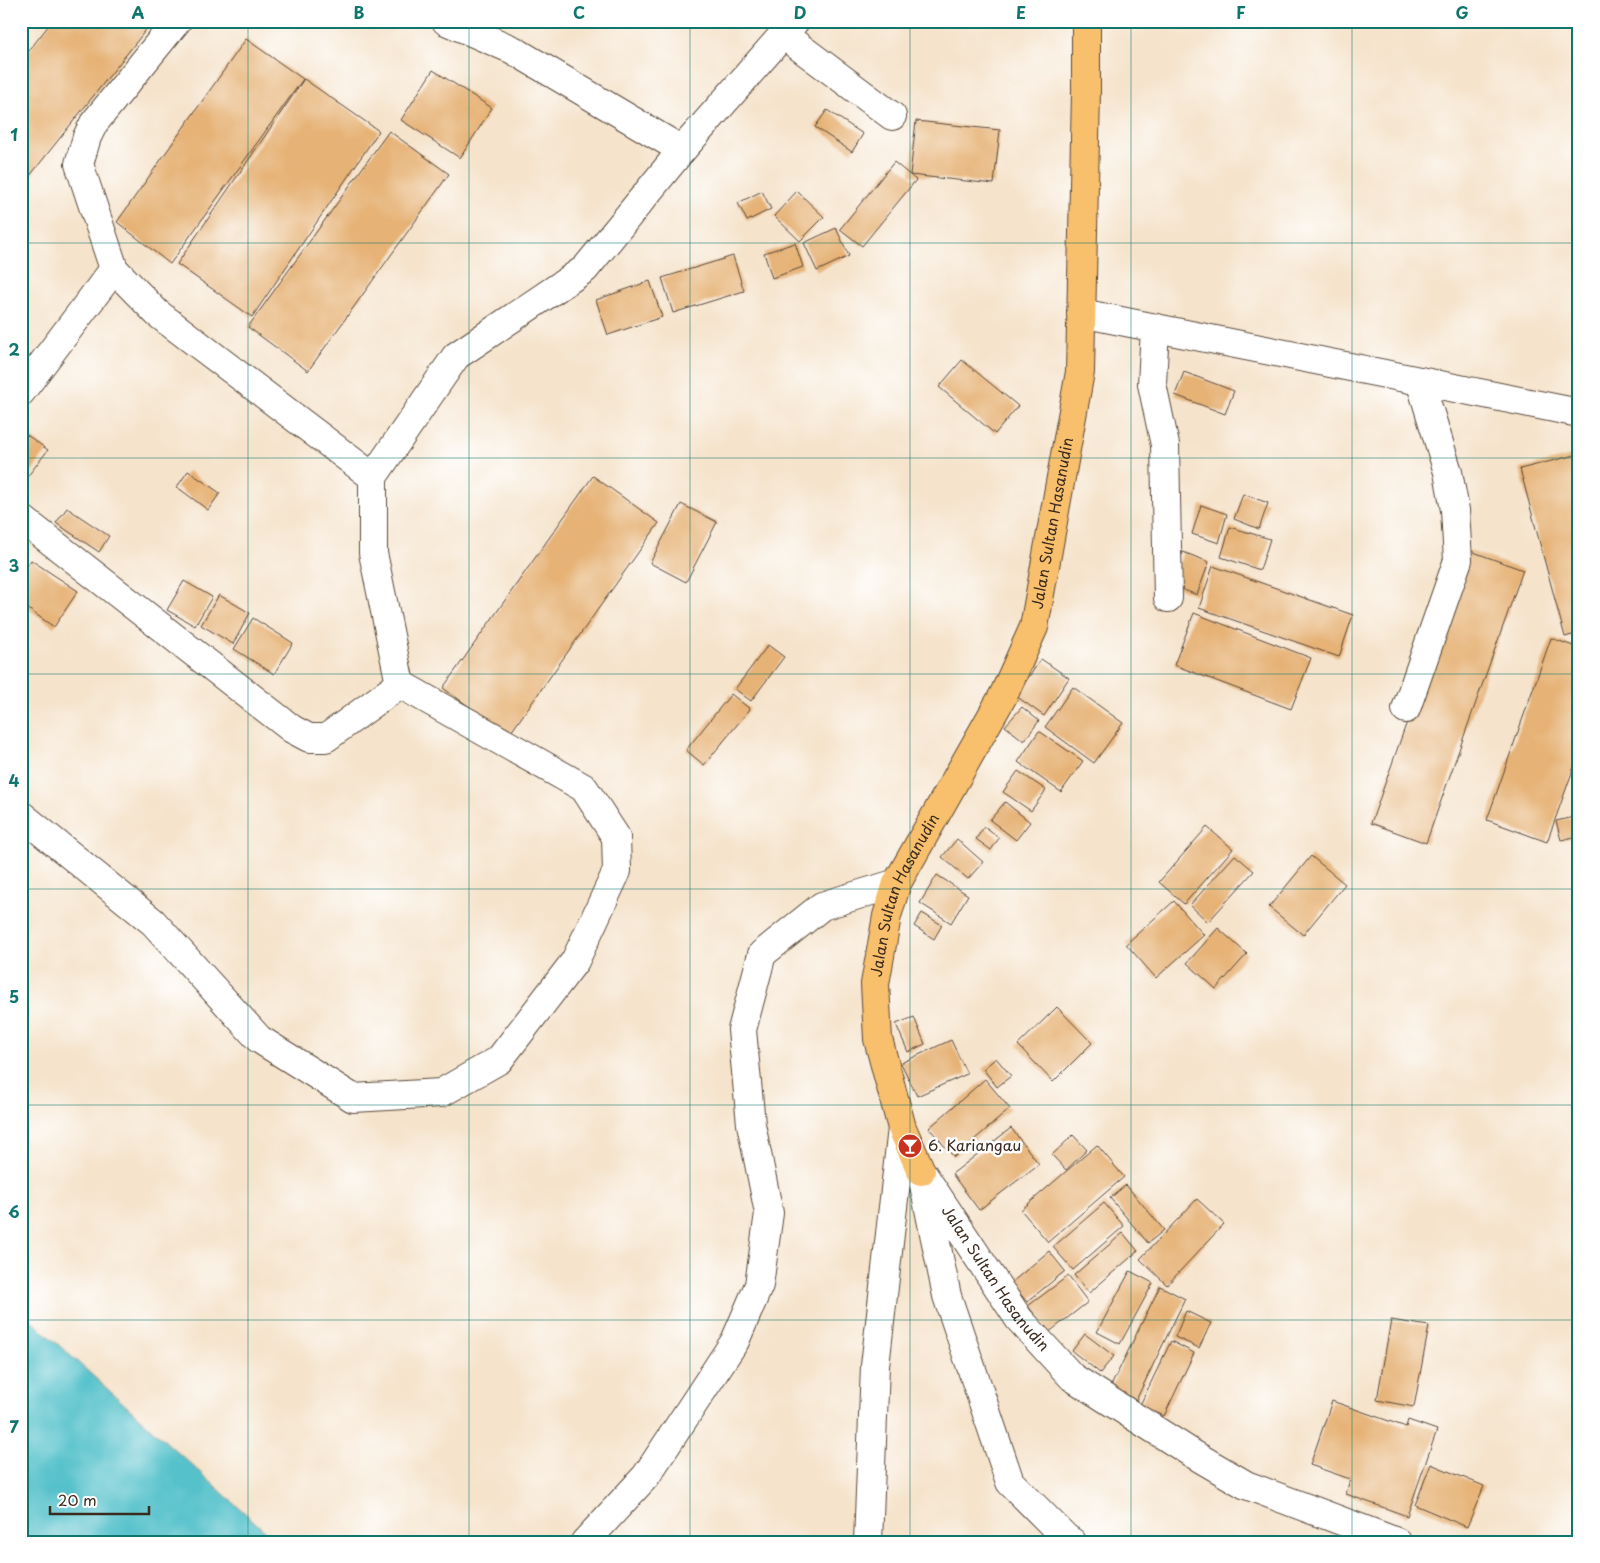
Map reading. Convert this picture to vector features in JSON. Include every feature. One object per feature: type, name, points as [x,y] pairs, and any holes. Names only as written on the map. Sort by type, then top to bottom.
[{"type":"main road","name":"Jalan Sultan Hasanudin","points":[[921,1172],[902,1128],[878,1039],[875,984],[887,916],[897,883],[1004,694],[1034,627],[1080,372],[1086,21]]},
{"type":"street","points":[[177,21],[94,123],[87,137],[79,164],[114,268],[157,313],[373,477]]},
{"type":"street","points":[[446,21],[513,50],[682,150]]},
{"type":"street","points":[[21,814],[153,922],[259,1040],[353,1098],[441,1093],[499,1060],[575,960],[617,871],[616,837],[584,788],[400,684],[373,553],[373,477],[456,356],[585,270],[682,150],[788,28],[892,116]]},
{"type":"street","points":[[21,392],[114,268]]},
{"type":"street","points":[[1081,313],[1579,413]]},
{"type":"street","points":[[1155,328],[1152,384],[1165,445],[1168,598]]},
{"type":"street","points":[[1406,709],[1458,560],[1455,510],[1448,472],[1420,381]]},
{"type":"street","points":[[21,518],[292,729],[309,738],[326,738],[400,684]]},
{"type":"street","points":[[585,1542],[646,1476],[735,1341],[759,1285],[769,1214],[751,1124],[742,1030],[762,954],[822,906],[897,883]]},
{"type":"street","points":[[868,1542],[875,1366],[902,1128]]},
{"type":"street","points":[[921,1172],[947,1296],[1010,1482],[1072,1542]]},
{"type":"street","name":"Jalan Sultan Hasanudin","points":[[921,1172],[1019,1318],[1072,1377],[1193,1454],[1246,1485],[1397,1542]]},
{"type":"water","points":[[21,1311],[277,1542],[21,1542]]},
{"type":"building","points":[[52,21],[153,21],[21,187],[21,61]]},
{"type":"building","points":[[246,39],[303,79],[170,264],[117,222]]},
{"type":"building","points":[[433,70],[492,108],[460,158],[401,120]]},
{"type":"building","points":[[304,79],[379,131],[252,317],[177,264]]},
{"type":"building","points":[[827,110],[863,134],[852,152],[815,127]]},
{"type":"building","points":[[916,121],[1000,130],[994,184],[910,175]]},
{"type":"building","points":[[389,131],[449,174],[308,371],[248,327]]},
{"type":"building","points":[[894,162],[916,180],[862,246],[840,229]]},
{"type":"building","points":[[762,191],[771,209],[747,221],[738,203]]},
{"type":"building","points":[[797,191],[824,217],[800,241],[774,216]]},
{"type":"building","points":[[836,228],[849,256],[817,271],[804,243]]},
{"type":"building","points":[[21,240],[28,245],[21,254]]},
{"type":"building","points":[[795,243],[803,267],[772,278],[764,253]]},
{"type":"building","points":[[733,256],[744,291],[673,313],[662,278]]},
{"type":"building","points":[[650,281],[662,317],[608,335],[596,300]]},
{"type":"building","points":[[962,360],[1018,406],[995,434],[939,387]]},
{"type":"building","points":[[1184,372],[1234,391],[1225,414],[1175,395]]},
{"type":"building","points":[[27,435],[48,450],[24,481],[21,479],[21,443]]},
{"type":"building","points":[[1579,454],[1579,633],[1565,637],[1520,469]]},
{"type":"building","points":[[188,471],[220,493],[208,510],[177,487]]},
{"type":"building","points":[[593,476],[659,523],[509,735],[443,688]]},
{"type":"building","points":[[1243,494],[1268,503],[1259,529],[1234,519]]},
{"type":"building","points":[[681,504],[717,522],[686,582],[650,563]]},
{"type":"building","points":[[1201,505],[1227,514],[1219,543],[1192,534]]},
{"type":"building","points":[[67,508],[109,536],[99,552],[56,523]]},
{"type":"building","points":[[1230,527],[1270,539],[1260,570],[1221,557]]},
{"type":"building","points":[[1468,550],[1523,570],[1426,843],[1371,823]]},
{"type":"building","points":[[1183,552],[1209,562],[1197,595],[1171,585]]},
{"type":"building","points":[[31,560],[78,591],[54,627],[21,604],[21,575]]},
{"type":"building","points":[[1213,566],[1353,615],[1339,657],[1199,608]]},
{"type":"building","points":[[184,581],[212,597],[195,626],[167,610]]},
{"type":"building","points":[[219,595],[250,613],[233,644],[201,625]]},
{"type":"building","points":[[1194,613],[1311,658],[1291,709],[1174,665]]},
{"type":"building","points":[[253,618],[293,643],[274,674],[234,649]]},
{"type":"building","points":[[1551,638],[1579,648],[1579,753],[1547,842],[1487,820]]},
{"type":"building","points":[[768,645],[784,657],[751,701],[735,689]]},
{"type":"building","points":[[1041,659],[1069,678],[1044,716],[1016,696]]},
{"type":"building","points":[[1073,687],[1123,723],[1094,763],[1045,727]]},
{"type":"building","points":[[731,694],[750,709],[704,765],[686,750]]},
{"type":"building","points":[[1022,707],[1039,721],[1024,741],[1005,726]]},
{"type":"building","points":[[1039,731],[1083,761],[1061,792],[1018,762]]},
{"type":"building","points":[[1018,771],[1046,790],[1031,811],[1003,792]]},
{"type":"building","points":[[1005,802],[1030,822],[1016,840],[990,820]]},
{"type":"building","points":[[1579,816],[1579,836],[1561,840],[1556,821]]},
{"type":"building","points":[[984,827],[999,838],[991,850],[976,839]]},
{"type":"building","points":[[1207,827],[1233,849],[1184,904],[1159,882]]},
{"type":"building","points":[[957,839],[983,862],[968,879],[942,857]]},
{"type":"building","points":[[1235,855],[1254,871],[1208,922],[1190,905]]},
{"type":"building","points":[[1311,856],[1345,884],[1303,935],[1269,907]]},
{"type":"building","points":[[937,875],[968,895],[951,923],[920,903]]},
{"type":"building","points":[[1174,901],[1204,935],[1156,978],[1126,944]]},
{"type":"building","points":[[922,913],[942,925],[934,939],[914,926]]},
{"type":"building","points":[[1218,928],[1247,954],[1216,989],[1187,963]]},
{"type":"building","points":[[1057,1007],[1092,1043],[1053,1082],[1018,1045]]},
{"type":"building","points":[[914,1017],[925,1044],[908,1052],[896,1024]]},
{"type":"building","points":[[951,1040],[967,1074],[917,1096],[901,1063]]},
{"type":"building","points":[[996,1058],[1011,1076],[997,1087],[983,1069]]},
{"type":"building","points":[[985,1079],[1010,1109],[954,1157],[929,1128]]},
{"type":"building","points":[[1011,1128],[1039,1164],[979,1210],[952,1174]]},
{"type":"building","points":[[1073,1135],[1087,1150],[1066,1170],[1052,1155]]},
{"type":"building","points":[[1097,1145],[1124,1177],[1048,1242],[1021,1210]]},
{"type":"building","points":[[1126,1185],[1164,1230],[1148,1243],[1110,1198]]},
{"type":"building","points":[[1197,1199],[1224,1224],[1167,1285],[1140,1259]]},
{"type":"building","points":[[1104,1203],[1124,1226],[1073,1270],[1053,1247]]},
{"type":"building","points":[[1123,1233],[1138,1251],[1089,1293],[1074,1275]]},
{"type":"building","points":[[1049,1251],[1065,1271],[1027,1302],[1011,1283]]},
{"type":"building","points":[[1130,1271],[1153,1283],[1120,1344],[1097,1332]]},
{"type":"building","points":[[1068,1276],[1088,1302],[1048,1333],[1028,1306]]},
{"type":"building","points":[[1160,1286],[1185,1299],[1136,1400],[1110,1388]]},
{"type":"building","points":[[1186,1311],[1211,1323],[1199,1348],[1175,1337]]},
{"type":"building","points":[[1391,1320],[1429,1326],[1414,1407],[1377,1400]]},
{"type":"building","points":[[1085,1334],[1114,1356],[1100,1373],[1072,1351]]},
{"type":"building","points":[[1171,1341],[1194,1353],[1164,1416],[1140,1405]]},
{"type":"building","points":[[1332,1401],[1406,1427],[1408,1420],[1437,1430],[1407,1516],[1346,1494],[1350,1479],[1310,1465]]},
{"type":"building","points":[[1431,1464],[1484,1486],[1467,1527],[1415,1505]]},
{"type":"place","name":"6. Kariangau","points":[[910,1146]]}]
